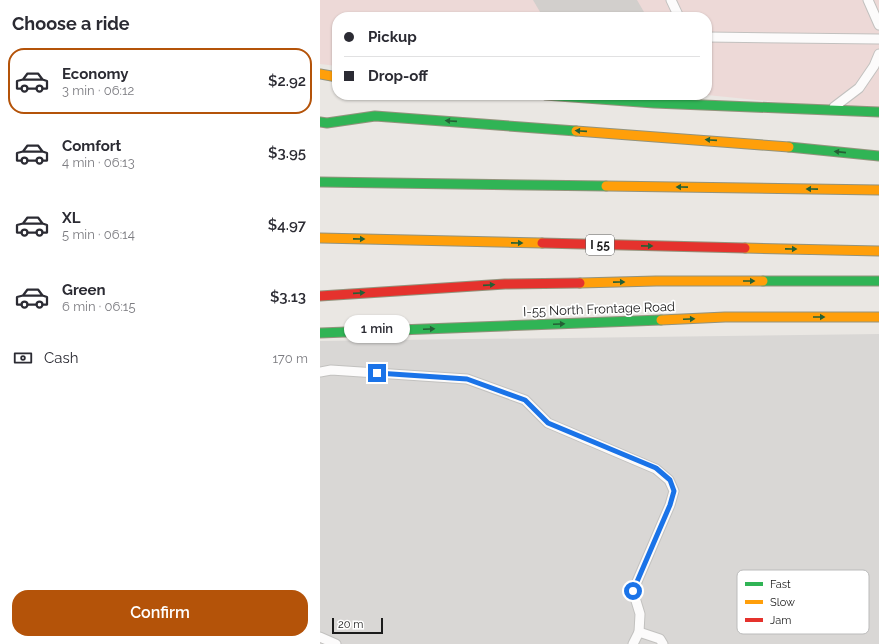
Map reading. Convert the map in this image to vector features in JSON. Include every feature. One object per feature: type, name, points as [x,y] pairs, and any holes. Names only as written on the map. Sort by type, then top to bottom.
[{"type":"main road","points":[[320,74],[332,76]]},
{"type":"main road","points":[[613,100],[654,103],[685,100],[879,112]]},
{"type":"main road","points":[[344,111],[375,116],[761,144],[879,156]]},
{"type":"main road","points":[[320,122],[375,116]]},
{"type":"main road","points":[[320,182],[879,190]]},
{"type":"main road","name":"I 55","points":[[320,238],[879,251]]},
{"type":"main road","points":[[320,296],[506,284],[656,281],[879,281]]},
{"type":"main road","name":"I-55 North Frontage Road","points":[[320,333],[725,317],[879,317]]},
{"type":"lane","points":[[671,0],[677,12]]},
{"type":"lane","points":[[868,0],[879,24]]},
{"type":"lane","points":[[712,37],[879,39]]},
{"type":"lane","points":[[831,110],[859,88],[874,66],[879,54]]},
{"type":"lane","points":[[320,372],[331,370],[467,379],[525,400],[548,423],[656,468],[670,480],[674,491],[670,505],[633,591],[640,614],[639,632],[633,644]]},
{"type":"lane","points":[[639,632],[660,638],[663,644]]},
{"type":"lane","points":[[320,636],[336,644]]},
{"type":"shaded area","points":[[320,0],[879,0],[879,112],[712,95],[712,12],[332,12],[332,65],[320,64]]},
{"type":"shaded area","points":[[879,334],[879,644],[320,644],[320,341]]},
{"type":"building","points":[[533,0],[637,0],[644,12],[540,12]]},
{"type":"traffic: fast","points":[[613,100],[879,112]]},
{"type":"traffic: fast","points":[[320,122],[327,123],[375,116],[576,131]]},
{"type":"traffic: fast","points":[[789,147],[879,156]]},
{"type":"traffic: fast","points":[[320,182],[606,186]]},
{"type":"traffic: fast","points":[[763,281],[879,281]]},
{"type":"traffic: fast","points":[[320,333],[661,320]]},
{"type":"traffic: slow","points":[[320,74],[332,76]]},
{"type":"traffic: slow","points":[[576,131],[789,147]]},
{"type":"traffic: slow","points":[[606,186],[879,190]]},
{"type":"traffic: slow","points":[[320,238],[542,243]]},
{"type":"traffic: slow","points":[[745,248],[879,251]]},
{"type":"traffic: slow","points":[[580,283],[763,281]]},
{"type":"traffic: slow","points":[[661,320],[725,317],[879,317]]},
{"type":"traffic: jam","points":[[542,243],[745,248]]},
{"type":"traffic: jam","points":[[320,296],[505,284],[580,283]]},
{"type":"route","points":[[377,373],[467,379],[525,400],[548,423],[656,468],[670,480],[674,491],[670,505],[633,591]]}]
